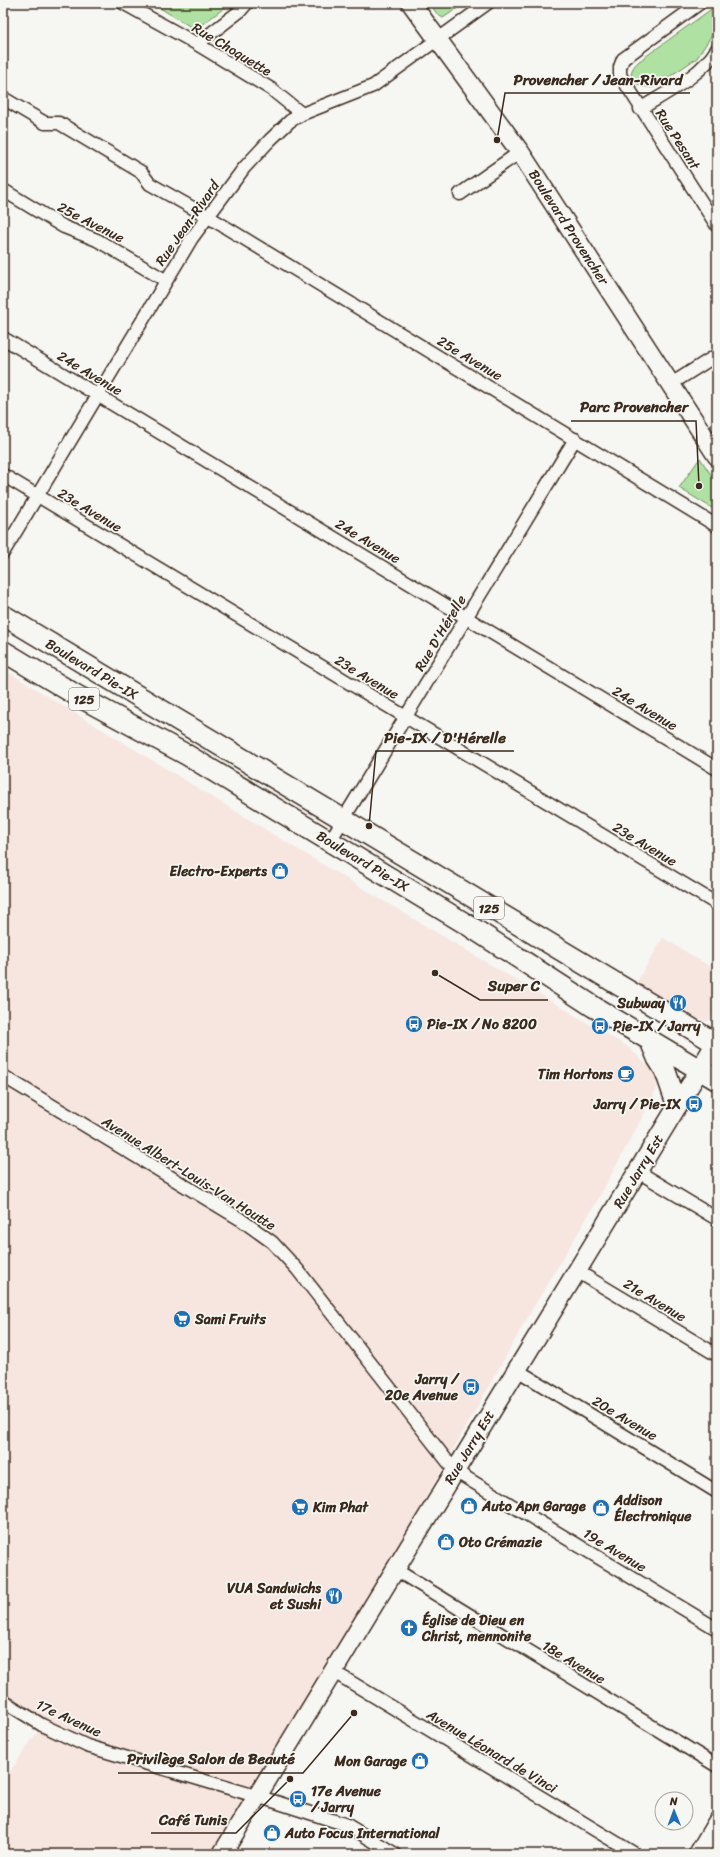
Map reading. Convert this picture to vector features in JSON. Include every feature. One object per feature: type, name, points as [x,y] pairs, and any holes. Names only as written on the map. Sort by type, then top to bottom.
[{"type":"main road","name":"Boulevard Pie-IX","points":[[3,615],[343,820],[717,1042]]},
{"type":"main road","name":"Boulevard Pie-IX","points":[[3,651],[96,706],[187,755],[472,927],[588,1003],[717,1080]]},
{"type":"main road","points":[[650,1040],[658,1059],[665,1070],[677,1105]]},
{"type":"street","name":"Rue Choquette","points":[[123,3],[136,6],[272,89],[302,114]]},
{"type":"street","points":[[197,44],[240,11],[247,3]]},
{"type":"street","name":"Boulevard Provencher","points":[[411,3],[520,152],[717,456]]},
{"type":"street","name":"Rue Jean-Rivard","points":[[3,553],[165,280],[207,216],[244,168],[290,121],[302,114],[373,86],[439,40],[488,3]]},
{"type":"street","name":"Rue Pesant","points":[[700,3],[623,59],[620,67],[620,75],[640,109],[713,211],[717,226]]},
{"type":"street","points":[[640,109],[696,73],[707,63],[717,49]]},
{"type":"street","name":"25e Avenue","points":[[3,98],[45,122],[59,123],[141,172],[150,184],[207,216],[717,526]]},
{"type":"street","points":[[460,194],[520,152]]},
{"type":"street","name":"25e Avenue","points":[[3,190],[64,227],[97,240],[165,280]]},
{"type":"street","name":"24e Avenue","points":[[3,338],[717,769]]},
{"type":"street","points":[[671,384],[717,355]]},
{"type":"street","name":"Rue D'Hérelle","points":[[330,841],[575,439]]},
{"type":"street","name":"23e Avenue","points":[[3,475],[717,904]]},
{"type":"street","name":"Rue Jarry Est","points":[[222,1854],[396,1570],[677,1105],[717,1042]]},
{"type":"street","name":"Avenue Albert-Louis-Van Houtte","points":[[3,1076],[240,1219],[272,1242],[297,1269],[456,1471]]},
{"type":"street","points":[[637,1171],[717,1218]]},
{"type":"street","name":"21e Avenue","points":[[577,1271],[717,1355]]},
{"type":"street","name":"20e Avenue","points":[[517,1370],[717,1492]]},
{"type":"street","name":"19e Avenue","points":[[456,1471],[717,1629]]},
{"type":"street","name":"18e Avenue","points":[[396,1570],[717,1766]]},
{"type":"street","name":"Avenue Léonard de Vinci","points":[[334,1672],[635,1854]]},
{"type":"street","name":"17e Avenue","points":[[3,1701],[42,1725],[87,1746],[258,1796],[347,1825],[395,1854]]},
{"type":"street","points":[[698,1854],[717,1822]]},
{"type":"shaded area","points":[[3,669],[325,866],[628,1047],[654,1072],[657,1084],[653,1097],[597,1201],[534,1306],[258,1796],[222,1854],[3,1854],[3,1782],[42,1725],[3,1701]]},
{"type":"shaded area","points":[[663,938],[717,971],[717,1007],[708,1021],[701,1020],[636,983]]},
{"type":"green space","points":[[154,3],[231,3],[200,26],[191,27]]},
{"type":"green space","points":[[429,3],[465,3],[443,18],[438,15]]},
{"type":"green space","points":[[717,5],[717,27],[697,58],[654,87],[642,86],[634,81],[632,77],[633,67],[638,62]]},
{"type":"green space","points":[[700,458],[717,484],[717,511],[679,488]]},
{"type":"place","name":"Provencher / Jean-Rivard","points":[[497,140]]},
{"type":"place","name":"Parc Provencher","points":[[699,486]]},
{"type":"place","name":"Pie-IX / D'Hérelle","points":[[369,826]]},
{"type":"place","name":"Electro-Experts","points":[[280,871]]},
{"type":"place","name":"Super C","points":[[435,973]]},
{"type":"place","name":"Subway","points":[[678,1003]]},
{"type":"place","name":"Pie-IX / No 8200","points":[[414,1024]]},
{"type":"place","name":"Pie-IX / Jarry","points":[[600,1026]]},
{"type":"place","name":"Tim Hortons","points":[[626,1074]]},
{"type":"place","name":"Jarry / Pie-IX","points":[[694,1104]]},
{"type":"place","name":"Sami Fruits","points":[[182,1319]]},
{"type":"place","name":"Jarry / 20e Avenue","points":[[471,1387]]},
{"type":"place","name":"Auto Apn Garage","points":[[469,1506]]},
{"type":"place","name":"Kim Phat","points":[[300,1507]]},
{"type":"place","name":"Addison Électronique","points":[[601,1508]]},
{"type":"place","name":"Oto Crémazie","points":[[446,1542]]},
{"type":"place","name":"VUA Sandwichs et Sushi","points":[[334,1596]]},
{"type":"place","name":"Église de Dieu en Christ, mennonite","points":[[409,1628]]},
{"type":"place","name":"Privilège Salon de Beauté","points":[[354,1713]]},
{"type":"place","name":"Mon Garage","points":[[420,1761]]},
{"type":"place","name":"Café Tunis","points":[[290,1779]]},
{"type":"place","name":"17e Avenue / Jarry","points":[[298,1799]]},
{"type":"place","name":"Auto Focus International","points":[[272,1833]]}]
